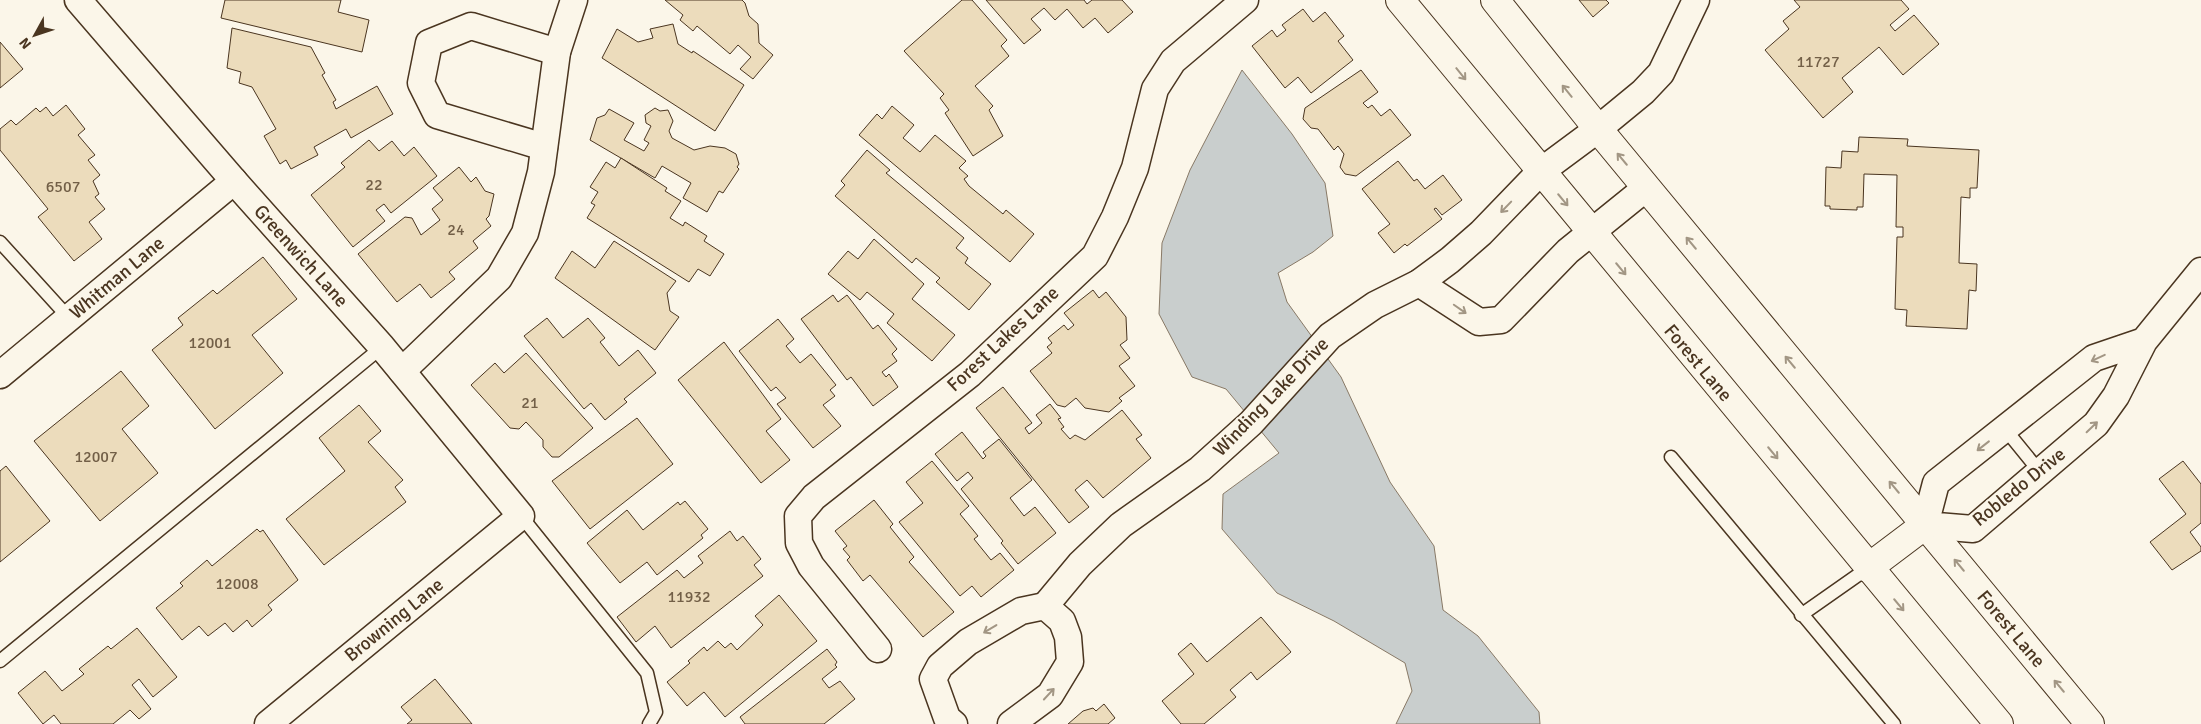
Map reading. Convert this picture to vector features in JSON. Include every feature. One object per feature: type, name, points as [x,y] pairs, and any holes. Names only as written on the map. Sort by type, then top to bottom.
[{"type":"main road","name":"Forest Lane","points":[[1400,0],[1540,172],[1999,724]]},
{"type":"main road","name":"Forest Lane","points":[[1495,0],[1646,188],[2090,724]]},
{"type":"main road","points":[[1868,568],[1925,525]]},
{"type":"street","name":"Greenwich Lane","points":[[78,0],[234,181],[382,347],[521,516]]},
{"type":"street","points":[[402,371],[499,278],[525,233],[541,172],[557,52],[574,0]]},
{"type":"street","name":"Forest Lakes Lane","points":[[878,649],[811,566],[799,543],[798,516],[814,497],[970,374],[1095,256],[1115,217],[1134,168],[1155,89],[1173,62],[1245,0]]},
{"type":"street","name":"Winding Lake Drive","points":[[1045,606],[1080,564],[1121,525],[1200,469],[1251,423],[1330,336],[1374,305],[1419,283],[1481,233],[1540,172],[1598,129],[1643,92],[1660,73],[1696,0]]},
{"type":"street","points":[[544,147],[437,115],[421,83],[429,43],[470,26],[557,52]]},
{"type":"street","name":"Whitman Lane","points":[[0,376],[234,181]]},
{"type":"street","points":[[1419,283],[1479,322],[1501,320],[1544,275],[1590,232],[1646,188]]},
{"type":"street","name":"Robledo Drive","points":[[1925,525],[1973,528],[2096,424],[2116,396],[2144,341],[2201,271]]},
{"type":"street","points":[[1925,525],[1936,483],[2094,358],[2144,341]]},
{"type":"street","name":"Browning Lane","points":[[268,724],[521,516]]},
{"type":"street","points":[[954,724],[947,718],[933,679],[940,666],[968,642],[1007,619],[1021,611],[1045,606],[1062,621],[1068,638],[1070,662],[1063,677],[1050,695],[1011,724]]},
{"type":"lane","points":[[0,242],[69,318]]},
{"type":"lane","points":[[0,661],[382,347]]},
{"type":"lane","points":[[2005,429],[2040,472]]},
{"type":"lane","points":[[1671,457],[1801,615],[1894,724]]},
{"type":"lane","points":[[521,516],[647,673],[656,712],[650,724]]},
{"type":"lane","points":[[1801,615],[1868,568]]},
{"type":"shaded area","points":[[1242,70],[1292,134],[1325,183],[1333,236],[1313,252],[1278,273],[1287,302],[1341,377],[1390,482],[1434,546],[1443,610],[1478,636],[1539,712],[1540,724],[1396,724],[1412,691],[1405,663],[1334,621],[1277,593],[1222,529],[1223,494],[1279,453],[1226,389],[1192,377],[1159,314],[1162,243],[1190,170]]},
{"type":"building","points":[[225,0],[341,0],[338,12],[369,20],[362,52],[221,18]]},
{"type":"building","points":[[665,0],[742,0],[745,3],[749,16],[758,24],[759,43],[773,55],[753,79],[740,69],[751,57],[738,45],[730,54],[697,26],[693,31],[680,20],[683,15]]},
{"type":"building","points":[[962,0],[972,0],[1007,40],[1001,46],[1009,56],[975,86],[993,106],[989,110],[1003,136],[973,156],[945,113],[949,110],[940,98],[944,94],[904,51]]},
{"type":"building","points":[[986,0],[1084,0],[1087,4],[1092,0],[1122,0],[1133,12],[1108,33],[1095,18],[1083,28],[1067,9],[1055,20],[1044,8],[1031,19],[1041,30],[1024,44]]},
{"type":"building","points":[[1579,0],[1606,0],[1609,3],[1593,17]]},
{"type":"building","points":[[1794,0],[1901,0],[1909,9],[1890,25],[1895,31],[1914,15],[1939,44],[1903,75],[1879,47],[1842,78],[1853,92],[1823,118],[1765,50],[1789,29],[1783,21],[1800,7]]},
{"type":"building","points":[[1303,9],[1313,22],[1325,12],[1344,36],[1338,41],[1353,60],[1311,93],[1298,77],[1285,88],[1252,46],[1272,30],[1277,37],[1286,30],[1282,25]]},
{"type":"building","points":[[673,24],[678,44],[692,53],[693,51],[744,85],[715,131],[602,58],[617,29],[638,42],[653,38],[650,29]]},
{"type":"building","points":[[232,28],[311,47],[325,73],[322,75],[336,100],[333,102],[336,109],[377,86],[393,114],[351,138],[346,129],[314,147],[318,155],[291,169],[286,160],[280,164],[264,136],[276,129],[252,87],[239,83],[241,72],[227,68]]},
{"type":"building","points":[[0,42],[23,69],[0,88]]},
{"type":"building","points":[[1361,70],[1378,92],[1363,103],[1368,108],[1372,105],[1381,116],[1390,109],[1411,135],[1356,176],[1345,174],[1340,167],[1344,154],[1338,146],[1334,150],[1318,129],[1311,128],[1303,119],[1305,108]]},
{"type":"building","points":[[66,105],[85,129],[78,135],[95,155],[88,160],[100,175],[93,181],[99,194],[95,197],[105,209],[89,222],[102,239],[74,261],[38,217],[48,209],[0,150],[0,129],[11,120],[16,125],[36,108],[40,112],[46,107],[53,116]]},
{"type":"building","points":[[892,106],[914,125],[903,138],[920,152],[935,135],[966,161],[959,168],[968,176],[964,179],[969,186],[1003,214],[1006,210],[1034,234],[1010,262],[859,135],[877,114],[882,119]]},
{"type":"building","points":[[655,108],[660,111],[668,110],[673,121],[669,131],[672,138],[694,150],[710,146],[725,148],[736,154],[739,164],[737,167],[739,169],[723,193],[719,191],[707,212],[683,198],[691,183],[662,166],[655,178],[590,140],[597,118],[605,115],[609,109],[634,123],[624,140],[644,151],[649,143],[644,140],[651,126],[646,123],[645,115]]},
{"type":"building","points":[[1859,137],[1908,139],[1907,146],[1979,150],[1977,188],[1970,188],[1970,198],[1961,197],[1959,263],[1977,264],[1976,291],[1969,290],[1967,329],[1906,326],[1907,310],[1895,309],[1897,237],[1903,237],[1903,227],[1896,227],[1897,175],[1864,174],[1863,207],[1857,207],[1857,210],[1830,209],[1830,206],[1825,206],[1826,167],[1841,168],[1842,151],[1858,152]]},
{"type":"building","points":[[369,140],[379,151],[392,141],[404,156],[414,147],[437,176],[391,213],[384,204],[376,210],[385,221],[353,247],[311,195],[345,167],[341,163]]},
{"type":"building","points":[[867,150],[890,170],[886,173],[964,238],[956,248],[968,258],[965,263],[991,284],[969,310],[936,282],[940,278],[916,258],[912,263],[835,196],[845,185],[841,181]]},
{"type":"building","points":[[621,158],[667,188],[665,191],[681,201],[670,218],[683,226],[685,222],[707,236],[704,241],[724,254],[710,276],[698,269],[689,282],[587,218],[595,205],[591,203],[598,192],[590,187],[606,162],[615,168]]},
{"type":"building","points":[[1398,161],[1414,181],[1417,179],[1425,189],[1443,175],[1462,200],[1442,215],[1436,208],[1434,209],[1442,219],[1407,246],[1405,244],[1394,253],[1378,233],[1390,224],[1362,189]]},
{"type":"building","points":[[459,167],[471,182],[476,177],[485,191],[494,194],[489,216],[486,219],[491,226],[473,241],[478,248],[449,272],[455,279],[431,298],[420,284],[397,302],[358,254],[405,217],[412,218],[421,235],[440,220],[432,209],[443,200],[433,188]]},
{"type":"building","points":[[874,239],[924,284],[912,299],[955,335],[932,361],[887,323],[894,314],[867,292],[860,300],[828,274],[848,251],[858,259]]},
{"type":"building","points":[[614,241],[676,281],[667,293],[670,311],[679,317],[655,350],[555,278],[572,251],[595,268]]},
{"type":"building","points":[[263,257],[297,299],[252,335],[283,373],[215,429],[152,350],[183,325],[178,318],[213,290],[217,294]]},
{"type":"building","points":[[1093,290],[1099,298],[1106,292],[1126,317],[1127,340],[1120,345],[1130,358],[1119,366],[1135,386],[1119,398],[1122,401],[1109,412],[1085,408],[1076,398],[1065,407],[1057,405],[1030,371],[1052,353],[1047,347],[1052,343],[1048,338],[1064,325],[1068,330],[1074,325],[1064,313]]},
{"type":"building","points":[[833,295],[838,302],[847,295],[873,329],[878,325],[897,349],[892,354],[897,361],[882,372],[886,377],[889,374],[898,387],[873,406],[851,377],[847,380],[801,319]]},
{"type":"building","points":[[547,318],[563,338],[588,318],[605,338],[600,342],[619,366],[638,350],[656,373],[624,399],[627,402],[605,420],[591,403],[584,409],[524,336]]},
{"type":"building","points":[[778,319],[794,339],[786,346],[800,363],[811,354],[836,385],[830,390],[835,396],[823,405],[841,426],[813,448],[777,404],[786,398],[776,387],[771,391],[739,351]]},
{"type":"building","points":[[724,342],[781,419],[766,431],[790,460],[761,483],[678,380]]},
{"type":"building","points":[[526,353],[593,428],[559,457],[552,457],[543,447],[543,440],[526,422],[519,429],[510,428],[471,385],[495,363],[504,373]]},
{"type":"building","points":[[121,371],[149,406],[122,429],[158,473],[100,521],[34,441]]},
{"type":"building","points":[[1003,387],[1032,423],[1025,428],[1029,434],[1042,423],[1036,415],[1050,404],[1061,418],[1058,419],[1064,427],[1061,429],[1070,439],[1075,435],[1085,440],[1122,410],[1142,435],[1136,439],[1151,458],[1103,498],[1087,480],[1075,490],[1089,507],[1069,523],[976,408]]},
{"type":"building","points":[[359,405],[381,431],[368,442],[403,480],[395,487],[406,502],[324,565],[286,519],[345,471],[319,438]]},
{"type":"building","points":[[637,418],[673,464],[590,529],[552,481]]},
{"type":"building","points":[[962,432],[983,459],[986,456],[983,452],[999,439],[1032,480],[1010,498],[1024,516],[1035,507],[1056,533],[1018,564],[1001,543],[1003,541],[961,489],[973,478],[968,472],[957,481],[935,454]]},
{"type":"building","points":[[932,461],[969,506],[960,514],[978,536],[974,539],[991,560],[1000,553],[1014,570],[981,597],[972,586],[960,596],[899,522],[923,503],[906,482]]},
{"type":"building","points":[[2183,461],[2201,484],[2201,523],[2190,532],[2201,547],[2201,551],[2172,570],[2150,542],[2186,514],[2159,479]]},
{"type":"building","points":[[6,466],[50,521],[0,562],[0,471]]},
{"type":"building","points":[[874,500],[893,524],[890,527],[914,557],[909,562],[954,612],[923,637],[870,575],[863,581],[847,560],[850,557],[843,549],[847,546],[835,531]]},
{"type":"building","points":[[685,501],[708,529],[701,535],[703,538],[657,575],[647,562],[620,583],[587,543],[627,510],[643,530],[678,502],[680,505]]},
{"type":"building","points":[[257,529],[260,532],[263,530],[298,580],[268,605],[272,610],[252,627],[247,620],[233,632],[225,623],[208,636],[199,626],[182,640],[156,608],[183,586],[180,583],[207,560],[212,566]]},
{"type":"building","points":[[730,531],[737,541],[743,536],[761,559],[754,565],[763,576],[671,648],[655,626],[636,642],[617,617],[677,570],[684,578],[703,563],[698,556]]},
{"type":"building","points":[[779,595],[817,641],[725,717],[704,692],[687,706],[667,682],[690,663],[688,661],[704,647],[707,651],[718,641],[725,648],[731,643],[737,650],[763,625],[755,616]]},
{"type":"building","points":[[1261,617],[1291,652],[1257,680],[1251,672],[1230,690],[1236,697],[1204,724],[1181,724],[1162,701],[1194,674],[1178,654],[1191,643],[1207,662]]},
{"type":"building","points":[[137,628],[177,677],[153,697],[139,679],[132,685],[151,709],[139,719],[130,710],[113,724],[61,724],[54,715],[43,724],[18,693],[45,671],[62,691],[84,674],[79,669],[108,646],[111,649]]},
{"type":"building","points":[[827,649],[837,662],[835,665],[837,667],[822,679],[829,688],[840,681],[855,699],[824,724],[745,724],[740,717]]},
{"type":"building","points":[[435,679],[472,724],[407,724],[412,720],[401,707]]},
{"type":"building","points":[[1104,704],[1115,718],[1108,724],[1068,724],[1083,711],[1093,708],[1096,711]]}]
